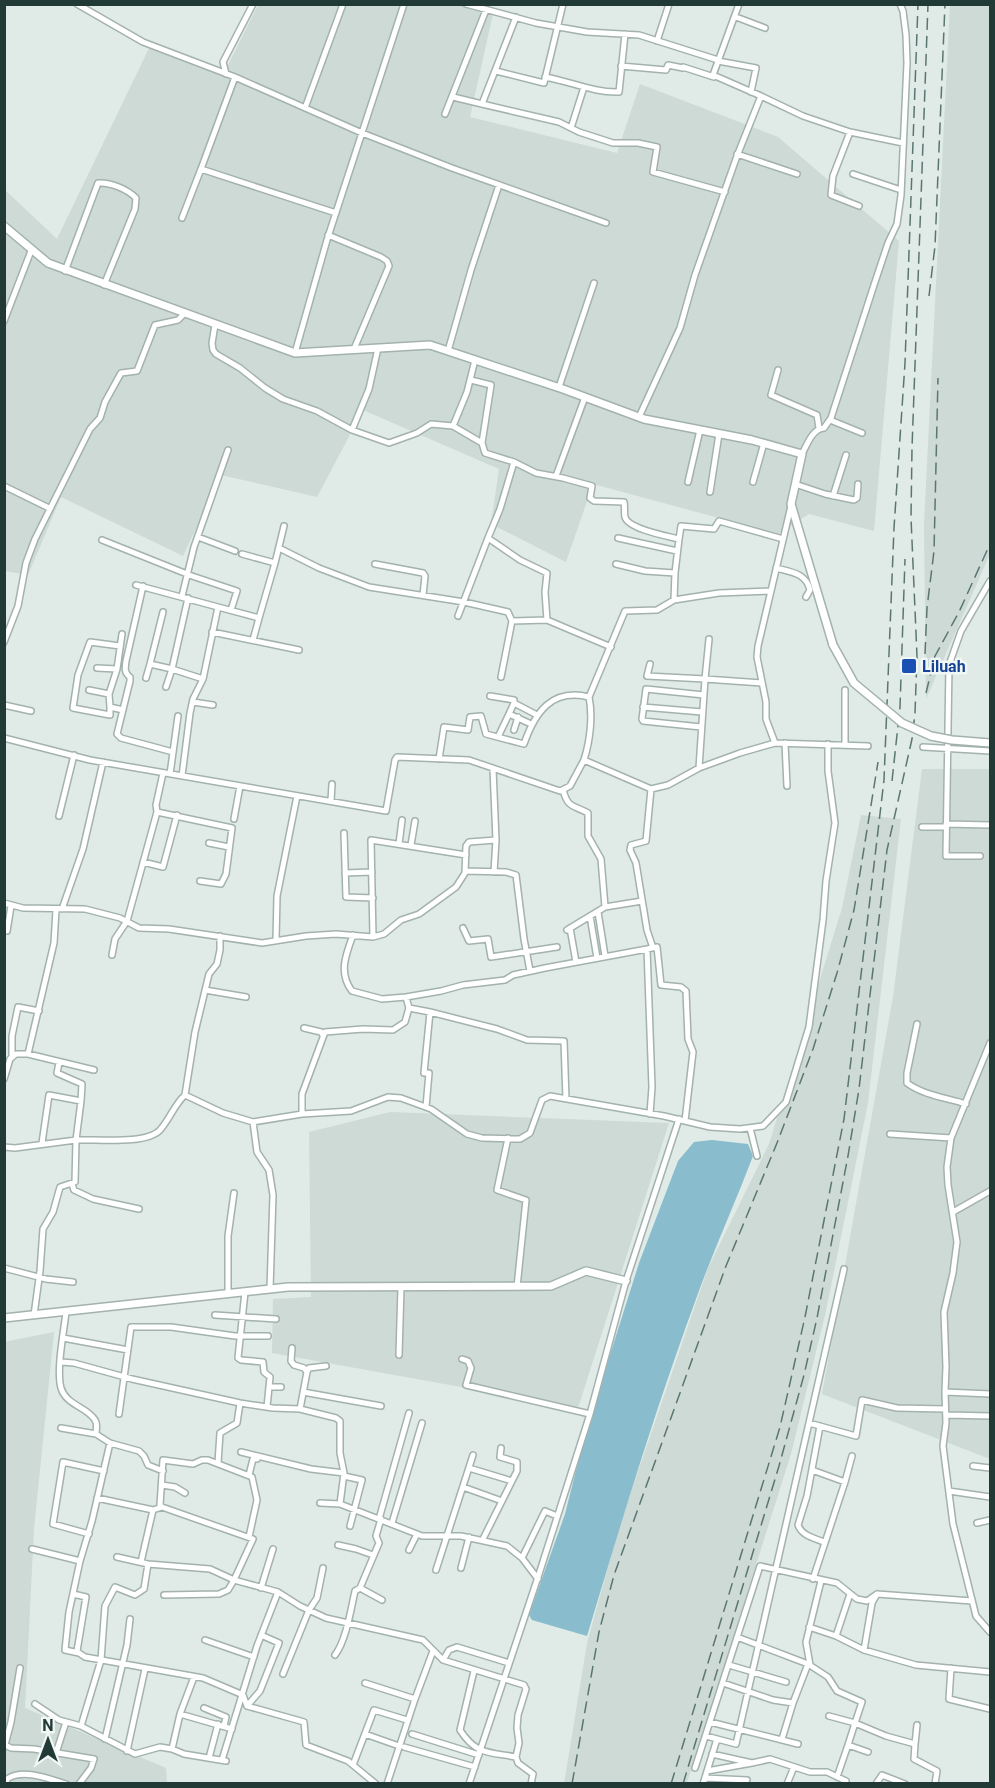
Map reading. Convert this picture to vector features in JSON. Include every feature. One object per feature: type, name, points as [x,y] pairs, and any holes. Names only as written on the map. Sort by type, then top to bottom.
[{"type":"street","points":[[77,4],[143,42],[235,77],[362,133],[606,223]]},
{"type":"street","points":[[226,74],[223,62],[253,4]]},
{"type":"street","points":[[305,108],[343,4]]},
{"type":"street","points":[[295,353],[328,235],[404,4]]},
{"type":"street","points":[[466,4],[558,27],[587,32],[639,35],[718,60],[756,68],[750,92]]},
{"type":"street","points":[[657,41],[669,4]]},
{"type":"street","points":[[717,77],[713,75],[739,4]]},
{"type":"street","points":[[775,743],[766,719],[766,702],[757,657],[758,646],[802,454],[814,432],[819,428],[824,428],[830,420],[873,285],[897,224],[901,189],[907,61],[906,34],[900,4]]},
{"type":"street","points":[[496,71],[544,82],[563,5],[572,8]]},
{"type":"street","points":[[444,114],[453,97],[453,90],[486,10]]},
{"type":"street","points":[[482,104],[516,17]]},
{"type":"street","points":[[735,17],[765,28]]},
{"type":"street","points":[[545,77],[601,91],[619,92],[625,34]]},
{"type":"street","points":[[621,66],[666,70],[668,65],[683,67],[717,77],[803,116],[850,132],[903,143]]},
{"type":"street","points":[[182,218],[235,77]]},
{"type":"street","points":[[571,128],[584,87]]},
{"type":"street","points":[[639,417],[680,328],[695,275],[737,154],[761,96]]},
{"type":"street","points":[[453,97],[559,122],[613,142],[638,143],[657,147],[653,172],[725,192]]},
{"type":"street","points":[[850,132],[833,176],[831,195],[859,206]]},
{"type":"street","points":[[737,154],[797,174]]},
{"type":"street","points":[[201,169],[336,213]]},
{"type":"street","points":[[854,174],[901,189]]},
{"type":"street","points":[[64,271],[98,183],[106,183],[136,198],[135,209],[104,285]]},
{"type":"street","points":[[448,351],[471,270],[499,185]]},
{"type":"street","points":[[4,226],[31,251],[64,271],[295,353],[430,345],[559,387],[639,417],[764,443],[802,454]]},
{"type":"street","points":[[328,235],[387,261],[388,266],[354,350]]},
{"type":"street","points":[[4,321],[31,251]]},
{"type":"street","points":[[559,387],[594,283]]},
{"type":"street","points":[[4,642],[18,606],[26,563],[49,508],[90,429],[100,418],[105,402],[121,373],[137,371],[155,325],[178,320],[184,314]]},
{"type":"street","points":[[215,325],[212,343],[214,352],[283,399],[316,411],[352,430],[389,443],[417,433],[431,424],[453,426],[482,443]]},
{"type":"street","points":[[352,430],[369,389],[378,348]]},
{"type":"street","points":[[453,426],[471,380],[475,360]]},
{"type":"street","points":[[778,370],[770,393],[771,397],[815,414],[819,428]]},
{"type":"street","points":[[471,380],[492,385],[482,443],[484,453],[514,462],[536,473],[592,486],[590,498],[594,501],[624,502],[627,521],[638,527],[679,539]]},
{"type":"street","points":[[556,476],[585,397]]},
{"type":"street","points":[[830,420],[862,433]]},
{"type":"street","points":[[688,482],[700,430]]},
{"type":"street","points":[[710,492],[719,434]]},
{"type":"street","points":[[753,482],[764,443]]},
{"type":"street","points":[[166,687],[172,669],[188,574],[198,537],[228,450]]},
{"type":"street","points":[[833,495],[846,455]]},
{"type":"street","points":[[458,616],[500,509],[514,462]]},
{"type":"street","points":[[795,484],[856,500],[858,484]]},
{"type":"street","points":[[4,486],[49,508]]},
{"type":"street","points":[[791,504],[832,645],[854,683],[902,723],[931,736],[990,743]]},
{"type":"street","points":[[674,600],[681,526],[714,529],[719,521],[783,539]]},
{"type":"street","points":[[253,640],[276,563],[284,526]]},
{"type":"street","points":[[198,537],[235,551]]},
{"type":"street","points":[[488,538],[520,560],[548,573],[545,592],[547,620]]},
{"type":"street","points":[[618,538],[677,551]]},
{"type":"street","points":[[102,540],[237,591],[231,610]]},
{"type":"street","points":[[279,548],[320,568],[369,587],[464,602],[508,612],[512,621],[501,677]]},
{"type":"street","points":[[242,554],[276,563]]},
{"type":"street","points":[[375,564],[423,573],[425,576],[423,595]]},
{"type":"street","points":[[616,564],[645,571],[675,573]]},
{"type":"street","points":[[776,568],[799,574],[808,581],[810,590],[806,597]]},
{"type":"street","points":[[980,856],[946,856],[949,665],[961,631],[990,581]]},
{"type":"street","points":[[136,585],[259,618]]},
{"type":"street","points":[[143,586],[126,661],[125,670],[130,677],[118,736],[156,749],[173,752]]},
{"type":"street","points":[[4,738],[103,762],[386,811],[395,760],[398,757],[469,760],[554,790],[562,790],[570,786],[584,760],[589,734],[589,697],[625,611],[657,610],[674,600],[719,593],[770,591]]},
{"type":"street","points":[[182,776],[193,702],[203,679],[218,607]]},
{"type":"street","points":[[146,678],[163,612]]},
{"type":"street","points":[[512,621],[547,620],[611,648]]},
{"type":"street","points":[[212,632],[299,650]]},
{"type":"street","points":[[120,646],[90,642],[78,675],[73,708],[110,715],[109,694],[117,669],[122,634]]},
{"type":"street","points":[[699,768],[709,639]]},
{"type":"street","points":[[150,664],[203,679]]},
{"type":"street","points":[[650,664],[645,689],[643,721],[701,727]]},
{"type":"street","points":[[97,668],[117,669]]},
{"type":"street","points":[[647,676],[762,683]]},
{"type":"street","points":[[645,689],[704,695]]},
{"type":"street","points":[[89,690],[109,694]]},
{"type":"street","points":[[845,690],[845,745]]},
{"type":"street","points":[[439,759],[444,727],[468,730],[470,717],[481,716],[486,734],[524,744],[537,714],[551,701],[579,694],[589,697]]},
{"type":"street","points":[[490,696],[514,700],[514,703],[537,714]]},
{"type":"street","points":[[193,702],[213,705]]},
{"type":"street","points":[[498,737],[514,703]]},
{"type":"street","points":[[4,705],[31,711]]},
{"type":"street","points":[[110,707],[123,710]]},
{"type":"street","points":[[643,707],[702,712]]},
{"type":"street","points":[[509,714],[531,724]]},
{"type":"street","points":[[170,774],[178,716]]},
{"type":"street","points":[[514,730],[518,717]]},
{"type":"street","points":[[584,760],[651,789],[668,785],[699,768],[775,743],[868,746]]},
{"type":"street","points":[[785,743],[787,786]]},
{"type":"street","points":[[185,1095],[223,1113],[254,1122],[290,1118],[302,1114],[351,1111],[388,1097],[401,1098],[426,1107],[467,1134],[482,1138],[520,1138],[530,1133],[542,1100],[550,1096],[710,1127],[740,1129],[763,1126],[786,1102],[809,1027],[835,823],[828,771],[828,744]]},
{"type":"street","points":[[923,747],[990,751]]},
{"type":"street","points":[[59,816],[74,755]]},
{"type":"street","points":[[28,1054],[54,943],[59,910],[83,849],[103,762]]},
{"type":"street","points":[[493,769],[496,840],[494,872]]},
{"type":"street","points":[[112,955],[115,939],[127,921],[157,812],[156,805],[163,773]]},
{"type":"street","points":[[331,801],[332,784]]},
{"type":"street","points":[[234,819],[240,786]]},
{"type":"street","points":[[650,1114],[652,1087],[650,949],[636,863],[630,850],[631,845],[646,841],[651,789]]},
{"type":"street","points":[[562,790],[569,805],[588,813],[588,836],[602,859],[605,907]]},
{"type":"street","points":[[276,940],[277,896],[297,796]]},
{"type":"street","points":[[157,812],[232,828],[226,874],[222,884],[200,880]]},
{"type":"street","points":[[143,862],[163,867],[177,816]]},
{"type":"street","points":[[399,844],[402,820]]},
{"type":"street","points":[[411,846],[415,821]]},
{"type":"street","points":[[922,827],[990,825]]},
{"type":"street","points":[[344,833],[346,897],[373,898]]},
{"type":"street","points":[[373,937],[371,840],[466,855]]},
{"type":"street","points":[[4,903],[11,906],[59,910],[85,909],[127,921],[139,928],[169,928],[262,943],[306,936],[373,937],[384,934],[398,921],[423,912],[456,886],[465,871],[469,842],[496,840]]},
{"type":"street","points":[[209,843],[229,848]]},
{"type":"street","points":[[465,871],[516,875],[530,971]]},
{"type":"street","points":[[345,873],[372,872]]},
{"type":"street","points":[[576,962],[569,929],[605,907],[642,901]]},
{"type":"street","points":[[4,931],[7,931],[11,906]]},
{"type":"street","points":[[597,912],[605,956]]},
{"type":"street","points":[[590,916],[597,958]]},
{"type":"street","points":[[463,928],[469,941],[488,939],[491,957],[557,947]]},
{"type":"street","points":[[353,935],[346,954],[345,981],[352,991],[382,999],[505,980],[513,975],[530,971],[657,947],[661,985],[681,987],[686,991],[688,1039],[693,1052],[682,1120],[626,1281],[590,1414],[538,1579],[469,1784]]},
{"type":"street","points":[[4,1147],[15,1148],[76,1140],[117,1140],[145,1137],[159,1131],[185,1095],[191,1051],[209,974],[217,964],[220,936]]},
{"type":"street","points":[[205,990],[246,997]]},
{"type":"street","points":[[302,1114],[302,1094],[323,1035],[326,1032],[363,1029],[393,1030],[405,1022],[409,1008],[406,997]]},
{"type":"street","points":[[4,1079],[12,1055],[12,1036],[18,1007],[39,1011]]},
{"type":"street","points":[[409,1008],[497,1029],[527,1040],[564,1041],[566,1100]]},
{"type":"street","points":[[426,1107],[429,1073],[424,1073],[430,1012]]},
{"type":"street","points":[[917,1024],[907,1083],[929,1094],[966,1104]]},
{"type":"street","points":[[304,1028],[321,1032],[323,1035]]},
{"type":"street","points":[[990,1043],[951,1138],[947,1167],[948,1185],[957,1242],[944,1312],[946,1367],[944,1446],[953,1524],[976,1616],[990,1632]]},
{"type":"street","points":[[12,1055],[28,1054],[94,1070]]},
{"type":"street","points":[[34,1315],[40,1276],[43,1229],[53,1212],[60,1187],[75,1182],[76,1140],[82,1084],[57,1073],[59,1063]]},
{"type":"street","points":[[42,1143],[49,1095],[81,1101]]},
{"type":"street","points":[[254,1122],[257,1152],[270,1170],[273,1195],[270,1289]]},
{"type":"street","points":[[750,1128],[757,1156]]},
{"type":"street","points":[[890,1134],[951,1138]]},
{"type":"street","points":[[508,1138],[498,1191],[526,1199],[517,1287]]},
{"type":"street","points":[[72,1184],[74,1190],[93,1198],[139,1209]]},
{"type":"street","points":[[953,1212],[990,1191]]},
{"type":"street","points":[[228,1294],[228,1236],[234,1193]]},
{"type":"street","points":[[4,1268],[46,1279],[73,1282]]},
{"type":"street","points":[[706,1736],[736,1744],[844,1269]]},
{"type":"street","points":[[4,1318],[270,1289],[551,1286],[586,1271],[626,1281]]},
{"type":"street","points":[[399,1355],[401,1287]]},
{"type":"street","points":[[245,1292],[239,1360],[263,1362],[264,1372],[270,1377],[267,1407]]},
{"type":"street","points":[[66,1312],[61,1362],[62,1390],[70,1401],[96,1421],[96,1434]]},
{"type":"street","points":[[215,1315],[276,1319]]},
{"type":"street","points":[[119,1414],[131,1327],[171,1327],[235,1336],[268,1336]]},
{"type":"street","points":[[63,1338],[128,1350]]},
{"type":"street","points":[[292,1348],[291,1361],[307,1372]]},
{"type":"street","points":[[462,1359],[468,1361],[471,1368],[466,1385],[590,1414]]},
{"type":"street","points":[[61,1362],[74,1363],[132,1379],[240,1403],[300,1409],[336,1418],[340,1421],[340,1453],[344,1474],[340,1504]]},
{"type":"street","points":[[300,1409],[309,1368],[326,1366]]},
{"type":"street","points":[[269,1387],[280,1387]]},
{"type":"street","points":[[303,1392],[381,1406]]},
{"type":"street","points":[[945,1392],[990,1394]]},
{"type":"street","points":[[809,1423],[856,1436],[861,1400],[897,1408],[990,1416]]},
{"type":"street","points":[[218,1463],[220,1433],[237,1423],[240,1403]]},
{"type":"street","points":[[335,1655],[339,1650],[356,1589],[360,1588],[379,1543],[375,1536],[409,1413]]},
{"type":"street","points":[[392,1523],[422,1423]]},
{"type":"street","points":[[820,1426],[807,1496],[798,1525],[800,1531],[825,1542]]},
{"type":"street","points":[[61,1428],[96,1434],[110,1443],[139,1450],[148,1465],[163,1471]]},
{"type":"street","points":[[110,1443],[89,1534],[80,1561],[64,1648],[85,1657],[203,1678],[243,1695],[247,1706]]},
{"type":"street","points":[[483,1539],[517,1471],[518,1463],[500,1457],[501,1448]]},
{"type":"street","points":[[241,1452],[362,1480],[350,1526]]},
{"type":"street","points":[[436,1570],[473,1455]]},
{"type":"street","points":[[249,1475],[253,1459],[258,1459],[259,1456]]},
{"type":"street","points":[[813,1579],[852,1456]]},
{"type":"street","points":[[162,1507],[160,1505],[163,1460],[189,1464],[202,1460],[218,1463],[252,1477],[256,1500],[249,1537]]},
{"type":"street","points":[[89,1534],[53,1524],[63,1462],[104,1470]]},
{"type":"street","points":[[973,1466],[990,1468]]},
{"type":"street","points":[[469,1468],[512,1481]]},
{"type":"street","points":[[812,1470],[845,1482]]},
{"type":"street","points":[[162,1485],[175,1487],[185,1493]]},
{"type":"street","points":[[464,1487],[502,1501]]},
{"type":"street","points":[[949,1491],[990,1497]]},
{"type":"street","points":[[97,1498],[153,1510],[162,1507],[253,1539],[228,1590],[219,1594],[164,1595]]},
{"type":"street","points":[[320,1503],[340,1504],[422,1536],[469,1537],[507,1546],[522,1558],[538,1579]]},
{"type":"street","points":[[81,1726],[101,1660],[105,1606],[108,1598],[115,1587],[135,1594],[144,1589],[144,1563],[153,1510]]},
{"type":"street","points":[[522,1558],[545,1511],[557,1516]]},
{"type":"street","points":[[977,1522],[990,1520]]},
{"type":"street","points":[[409,1550],[417,1534]]},
{"type":"street","points":[[461,1568],[469,1537]]},
{"type":"street","points":[[338,1545],[373,1555]]},
{"type":"street","points":[[32,1549],[80,1561]]},
{"type":"street","points":[[261,1588],[273,1549]]},
{"type":"street","points":[[117,1557],[144,1563],[208,1568],[234,1580],[278,1592],[326,1618],[423,1640],[442,1660],[504,1681],[524,1685],[526,1689],[517,1728],[519,1743],[516,1757],[518,1763],[533,1774],[531,1784]]},
{"type":"street","points":[[695,1768],[760,1566],[837,1583],[857,1599],[867,1601],[877,1594],[972,1601]]},
{"type":"street","points":[[283,1674],[309,1610],[319,1592],[323,1568]]},
{"type":"street","points":[[782,1739],[793,1703],[809,1665],[806,1642],[820,1581]]},
{"type":"street","points":[[360,1588],[382,1600]]},
{"type":"street","points":[[35,1704],[58,1720],[81,1726],[135,1754],[160,1747],[224,1761],[261,1635],[278,1592]]},
{"type":"street","points":[[74,1594],[86,1597],[77,1651],[79,1653]]},
{"type":"street","points":[[836,1636],[850,1594]]},
{"type":"street","points":[[864,1650],[872,1603],[877,1594]]},
{"type":"street","points":[[105,1739],[130,1619]]},
{"type":"street","points":[[809,1627],[836,1636],[864,1650],[925,1667],[990,1672]]},
{"type":"street","points":[[247,1706],[260,1691],[279,1643],[261,1635]]},
{"type":"street","points":[[737,1637],[809,1665],[828,1677],[837,1690],[862,1702],[837,1777]]},
{"type":"street","points":[[205,1640],[254,1657]]},
{"type":"street","points":[[442,1660],[449,1650],[457,1647],[509,1663]]},
{"type":"street","points":[[387,1784],[401,1747],[407,1720],[433,1651]]},
{"type":"street","points":[[729,1665],[786,1682]]},
{"type":"street","points":[[20,1668],[5,1745],[11,1748],[94,1759],[91,1768],[79,1784]]},
{"type":"street","points":[[951,1668],[950,1699],[990,1709]]},
{"type":"street","points":[[127,1751],[145,1669]]},
{"type":"street","points":[[474,1671],[460,1730],[469,1744],[480,1752]]},
{"type":"street","points":[[172,1749],[180,1714],[194,1677]]},
{"type":"street","points":[[365,1683],[415,1699]]},
{"type":"street","points":[[723,1683],[793,1703]]},
{"type":"street","points":[[247,1706],[304,1722],[306,1745],[348,1761],[376,1784]]},
{"type":"street","points":[[204,1708],[226,1717],[224,1726]]},
{"type":"street","points":[[353,1765],[374,1710],[407,1720]]},
{"type":"street","points":[[180,1714],[232,1729]]},
{"type":"street","points":[[829,1716],[915,1744]]},
{"type":"street","points":[[56,1753],[66,1722]]},
{"type":"street","points":[[710,1722],[798,1744]]},
{"type":"street","points":[[208,1758],[218,1724]]},
{"type":"street","points":[[917,1725],[914,1759],[937,1771],[935,1784]]},
{"type":"street","points":[[365,1734],[401,1747],[475,1767]]},
{"type":"street","points":[[412,1734],[480,1752],[516,1757]]},
{"type":"street","points":[[705,1777],[717,1739]]},
{"type":"street","points":[[848,1745],[868,1752]]},
{"type":"street","points":[[701,1750],[752,1763]]},
{"type":"street","points":[[705,1777],[770,1759],[810,1772],[827,1772],[846,1781],[845,1784]]},
{"type":"street","points":[[787,1784],[794,1767]]},
{"type":"street","points":[[6,1784],[7,1779],[13,1775],[22,1774],[66,1784]]},
{"type":"street","points":[[876,1784],[882,1775],[905,1784]]},
{"type":"street","points":[[705,1777],[718,1781],[747,1780]]},
{"type":"shaded area","points":[[465,4],[493,14],[470,117],[617,153],[640,84],[778,137],[899,241],[874,531],[809,514],[778,534],[593,484],[566,562],[491,524],[499,469],[363,410],[317,497],[221,475],[183,556],[61,497],[28,575],[5,571],[4,189],[57,239],[151,44],[224,73],[258,5]]},
{"type":"shaded area","points":[[950,5],[990,5],[990,554],[926,699],[924,523]]},
{"type":"shaded area","points":[[922,769],[990,769],[990,1459],[822,1394],[893,997]]},
{"type":"shaded area","points":[[861,815],[901,819],[868,1103],[826,1311],[791,1454],[687,1783],[564,1784],[587,1643],[620,1524],[708,1268],[769,1144],[842,908]]},
{"type":"shaded area","points":[[390,1112],[669,1123],[578,1408],[272,1353],[273,1299],[311,1297],[309,1132]]},
{"type":"shaded area","points":[[54,1332],[34,1529],[25,1708],[166,1768],[167,1783],[5,1783],[4,1342]]},
{"type":"water","points":[[712,1140],[748,1144],[753,1156],[703,1281],[666,1383],[587,1636],[532,1620],[529,1615],[565,1514],[586,1431],[639,1263],[678,1161],[694,1142]]},
{"type":"railway","points":[[671,1784],[780,1427],[805,1317],[844,1119],[884,780],[894,528],[905,363],[918,4]]},
{"type":"railway","points":[[683,1784],[779,1466],[817,1318],[859,1089],[887,850],[912,739],[917,656],[911,518],[912,448],[928,4]]},
{"type":"railway","points":[[929,296],[935,246],[945,4]]},
{"type":"railway","points":[[925,654],[927,608],[934,551],[938,378]]},
{"type":"railway","points":[[926,693],[935,656],[959,612],[990,544]]},
{"type":"railway","points":[[892,781],[900,707],[905,559]]},
{"type":"railway","points":[[572,1784],[599,1632],[614,1575],[726,1266],[813,1049],[837,973],[854,910],[878,762]]},
{"type":"place","name":"Liluah","points":[[909,666]]}]
